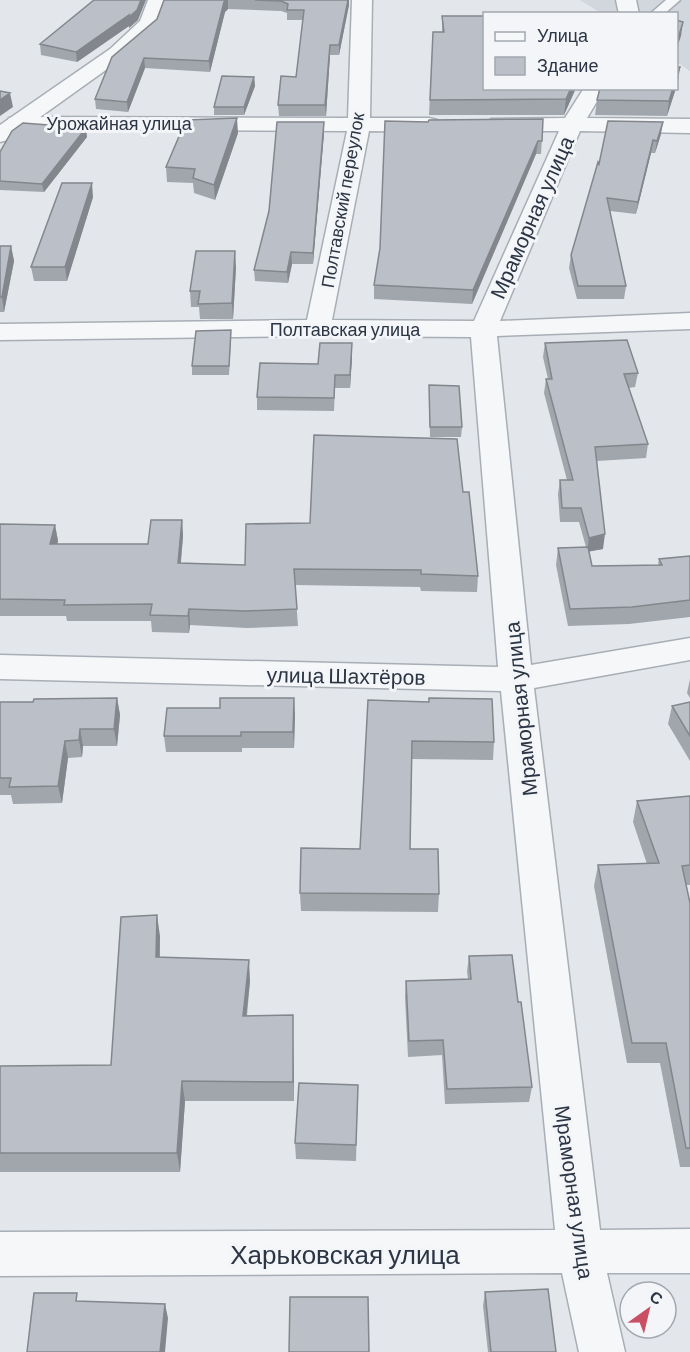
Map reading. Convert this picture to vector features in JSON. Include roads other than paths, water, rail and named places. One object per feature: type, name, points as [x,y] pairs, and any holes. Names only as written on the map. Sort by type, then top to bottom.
[{"type":"street","points":[[8,129],[117,53],[149,23],[158,0]]},
{"type":"street","name":"Полтавский переулок","points":[[318,328],[359,125],[362,0]]},
{"type":"street","name":"Мраморная улица","points":[[594,90],[573,123],[483,329],[516,679],[580,1252],[602,1352]]},
{"type":"street","points":[[478,124],[573,123],[690,126]]},
{"type":"street","name":"Урожайная улица","points":[[8,129],[454,124]]},
{"type":"street","name":"Полтавская улица","points":[[0,332],[318,328],[483,329],[690,321]]},
{"type":"street","name":"улица Шахтёров","points":[[0,667],[516,679],[690,649]]},
{"type":"street","name":"Харьковская улица","points":[[0,1254],[690,1251]]},
{"type":"lane","points":[[659,12],[674,0]]}]
